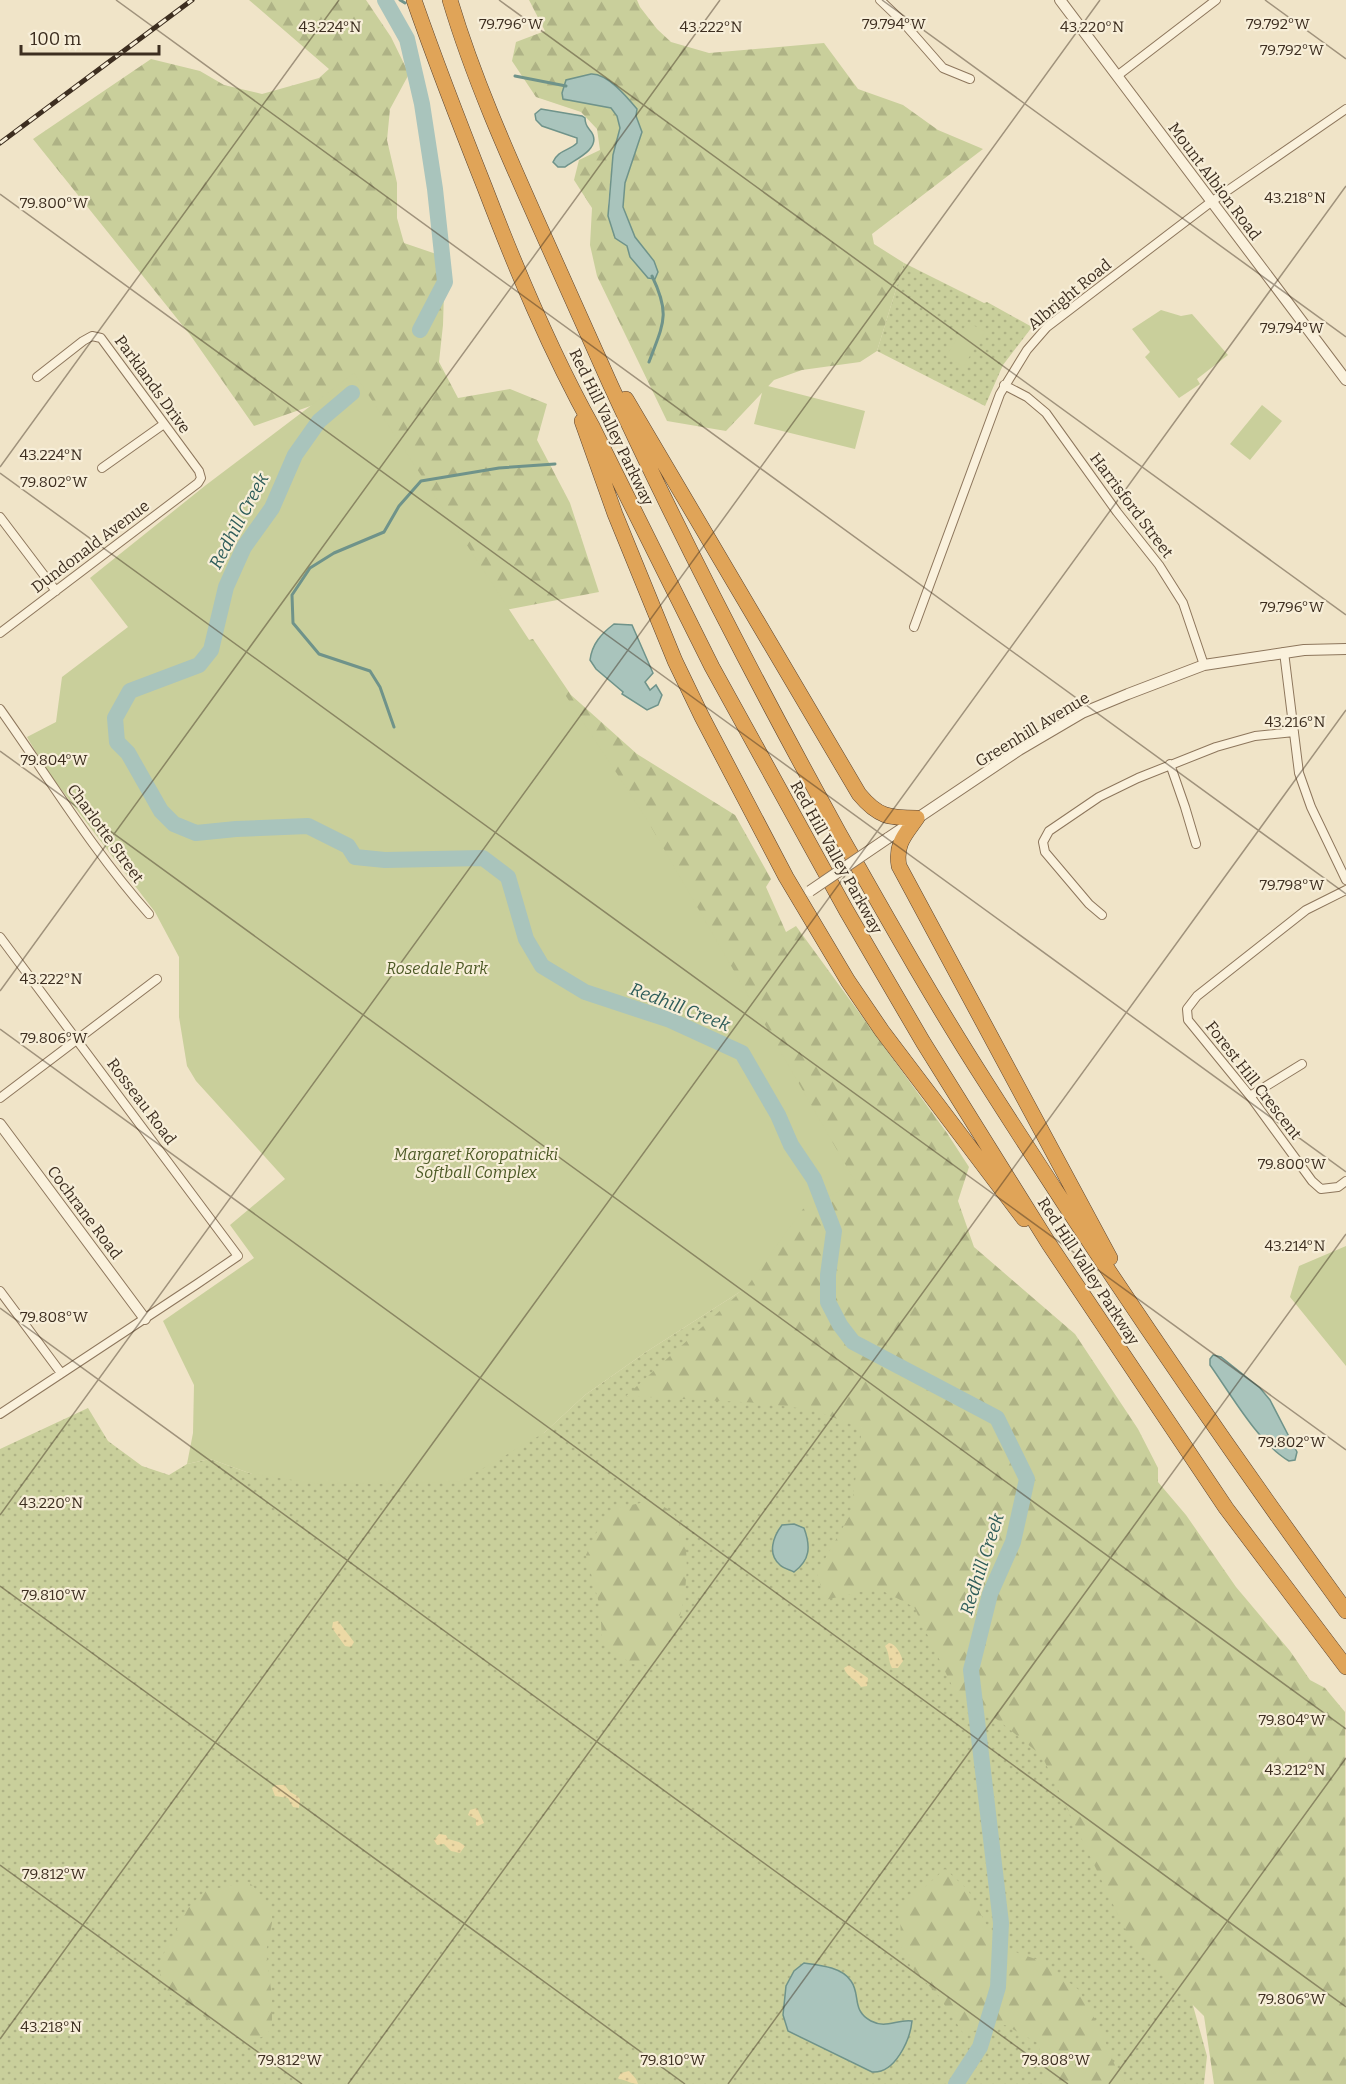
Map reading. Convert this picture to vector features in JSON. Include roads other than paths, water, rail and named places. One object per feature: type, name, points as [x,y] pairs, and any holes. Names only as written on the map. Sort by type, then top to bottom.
[{"type":"highway","name":"Red Hill Valley Parkway","points":[[414,0],[516,268],[575,395],[712,667],[800,828],[923,1042],[1048,1244],[1226,1508],[1346,1667]]},
{"type":"highway","name":"Red Hill Valley Parkway","points":[[450,0],[488,106],[591,342],[651,472],[720,612],[797,757],[871,890],[984,1080],[1145,1327],[1346,1611]]},
{"type":"highway","points":[[591,342],[660,454],[859,794],[882,814],[892,818],[917,818]]},
{"type":"highway","points":[[575,395],[588,443],[675,661],[717,747],[804,895],[848,981],[882,1031],[1017,1212],[1048,1244]]},
{"type":"highway","points":[[917,818],[900,841],[897,854],[899,866],[1110,1257],[1135,1298],[1145,1327]]},
{"type":"street","points":[[880,0],[902,20],[943,68],[970,79]]},
{"type":"street","name":"Mount Albion Road","points":[[1060,0],[1346,380]]},
{"type":"street","points":[[1117,76],[1216,0]]},
{"type":"street","name":"Albright Road","points":[[914,627],[1004,385],[1027,350],[1047,327],[1211,202],[1346,108]]},
{"type":"street","name":"Parklands Drive","points":[[37,377],[83,340],[92,336],[101,338],[199,471],[201,478],[198,483]]},
{"type":"street","name":"Harrisford Street","points":[[1004,385],[1027,398],[1046,413],[1117,512],[1159,565],[1184,603],[1204,665]]},
{"type":"street","points":[[102,468],[164,424]]},
{"type":"street","name":"Dundonald Avenue","points":[[0,633],[198,483]]},
{"type":"street","points":[[0,517],[56,591]]},
{"type":"street","name":"Greenhill Avenue","points":[[804,895],[1019,750],[1082,713],[1204,665],[1284,652],[1346,649]]},
{"type":"street","points":[[1284,652],[1299,773],[1304,790],[1346,880]]},
{"type":"street","name":"Charlotte Street","points":[[1,714],[129,891],[149,914]]},
{"type":"street","points":[[1102,915],[1089,904],[1045,852],[1043,842],[1049,831],[1099,797],[1170,765],[1216,747],[1255,736],[1294,732]]},
{"type":"street","points":[[1170,765],[1196,844]]},
{"type":"street","name":"Forest Hill Crescent","points":[[1346,890],[1306,910],[1197,996],[1187,1009],[1188,1020],[1250,1096],[1312,1181],[1321,1189],[1338,1187],[1346,1181]]},
{"type":"street","name":"Rosseau Road","points":[[0,937],[238,1256],[145,1319]]},
{"type":"street","points":[[0,1098],[157,979]]},
{"type":"street","points":[[1250,1096],[1302,1064]]},
{"type":"street","name":"Cochrane Road","points":[[0,1124],[145,1319]]},
{"type":"street","points":[[0,1291],[61,1373]]},
{"type":"street","points":[[0,1414],[145,1319]]},
{"type":"water","points":[[591,74],[610,81],[637,109],[636,116],[642,132],[625,183],[623,207],[635,237],[654,261],[658,272],[655,279],[648,278],[630,257],[627,246],[615,238],[608,216],[613,155],[620,128],[617,116],[611,108],[563,99],[562,93],[566,80]]},
{"type":"water","points":[[541,109],[585,118],[594,140],[589,150],[565,167],[558,167],[553,162],[555,158],[577,143],[577,138],[542,126],[536,120],[535,114]]},
{"type":"water","points":[[614,624],[632,625],[653,673],[645,682],[650,690],[656,685],[662,695],[658,705],[647,710],[622,694],[623,692],[596,669],[590,660],[598,640]]},
{"type":"water","points":[[1213,1355],[1221,1357],[1260,1388],[1270,1400],[1297,1452],[1295,1460],[1289,1461],[1278,1453],[1256,1431],[1210,1365]]},
{"type":"water","points":[[794,1524],[804,1528],[808,1541],[808,1553],[803,1563],[794,1572],[776,1561],[773,1545],[782,1525]]},
{"type":"water","points":[[804,1963],[830,1968],[847,1976],[854,1986],[861,2012],[871,2021],[887,2024],[912,2021],[905,2046],[888,2068],[872,2072],[788,2031],[783,2015],[786,1986],[794,1971]]},
{"type":"waterway","name":"Redhill Creek","points":[[385,0],[407,39],[422,104],[435,189],[445,282],[420,330]]},
{"type":"waterway","points":[[400,0],[405,3]]},
{"type":"waterway","points":[[515,76],[566,86]]},
{"type":"waterway","points":[[649,362],[663,319],[662,301],[652,276]]},
{"type":"waterway","name":"Redhill Creek","points":[[352,393],[319,421],[295,455],[272,508],[244,547],[226,587],[211,650],[199,665],[130,691],[115,718],[117,742],[128,753],[161,811],[174,824],[196,833],[308,826],[348,846],[355,857],[385,860],[483,858],[508,877],[526,939],[542,966],[585,992],[670,1020],[742,1053],[778,1115],[791,1145],[814,1179],[834,1231],[828,1275],[828,1302],[840,1325],[853,1342],[997,1418],[1027,1479],[1013,1542],[990,1594],[971,1670],[1001,1923],[998,1987],[980,2047],[956,2084]]},
{"type":"waterway","points":[[394,727],[380,687],[370,671],[319,654],[293,623],[292,595],[310,568],[334,553],[384,532],[399,506],[421,481],[499,468],[555,464]]},
{"type":"railway","points":[[0,143],[192,0]]},
{"type":"park label","name":"Rosedale Park","points":[[437,968]]},
{"type":"park label","name":"Margaret Koropatnicki Softball Complex","points":[[476,1163]]}]
